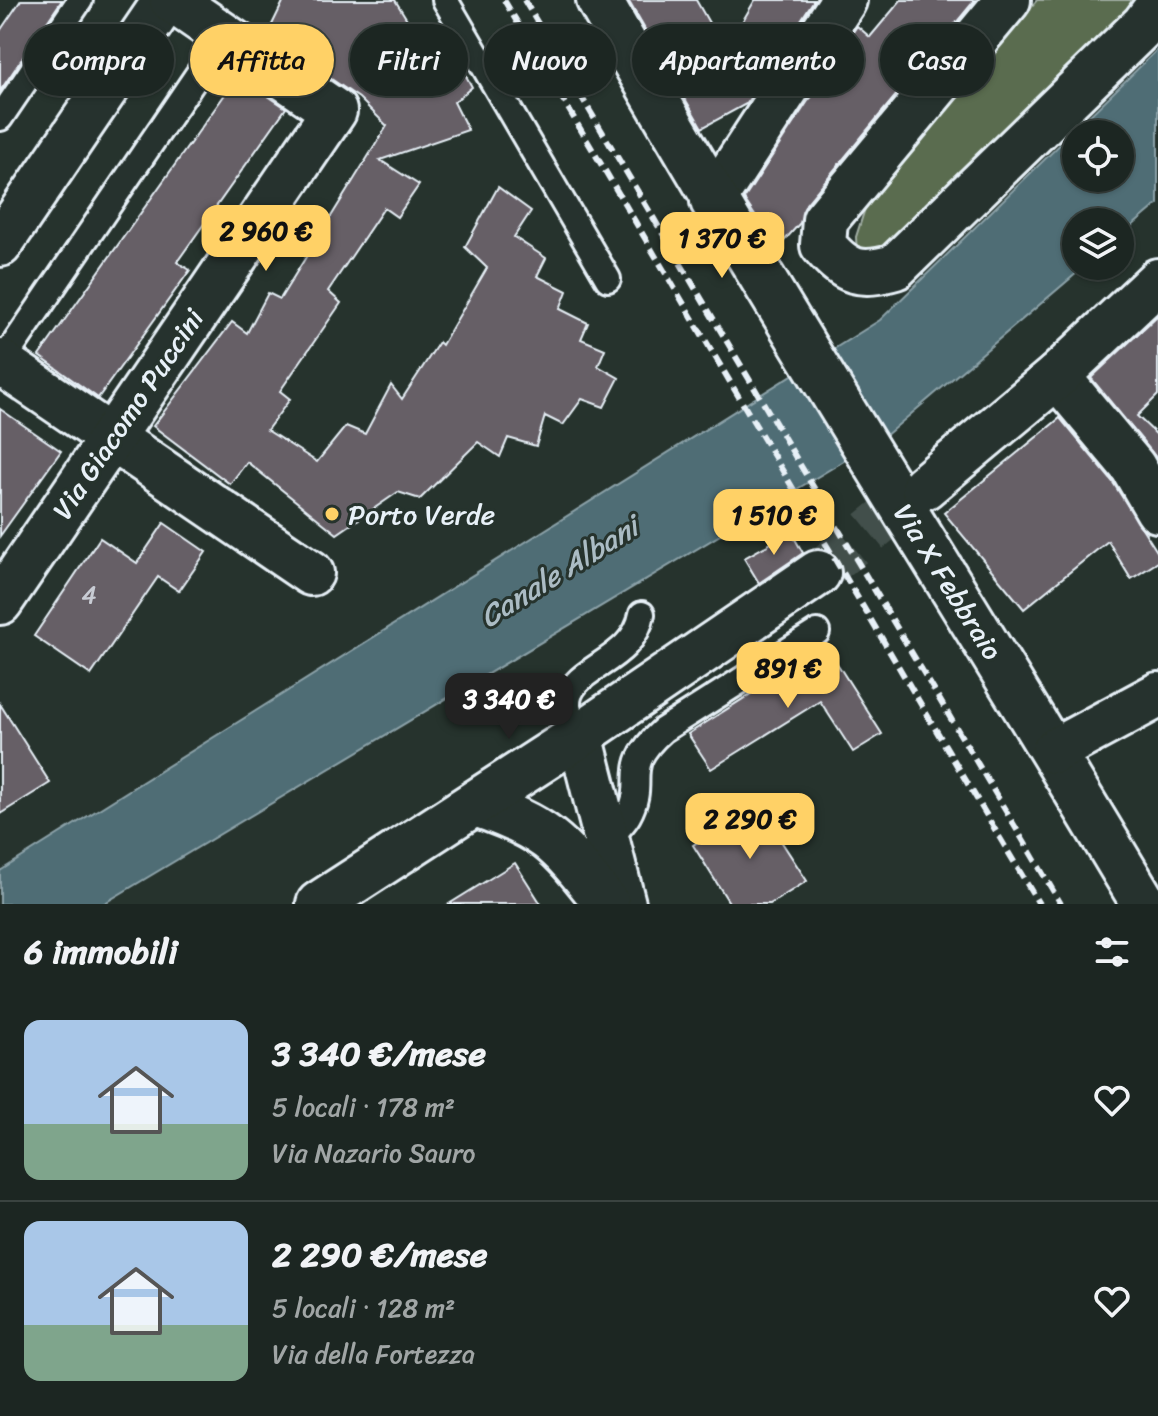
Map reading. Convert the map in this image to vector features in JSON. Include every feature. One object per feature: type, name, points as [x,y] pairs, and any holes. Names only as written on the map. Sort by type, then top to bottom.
[{"type":"street","name":"Via Giacomo Puccini","points":[[169,0],[206,24]]},
{"type":"street","points":[[0,244],[169,0]]},
{"type":"street","name":"Via X Febbraio","points":[[599,0],[713,201],[788,322],[908,490],[1054,751],[1147,896]]},
{"type":"street","points":[[713,201],[844,0]]},
{"type":"street","points":[[1008,0],[825,220],[823,245],[839,265],[868,275],[895,267],[1144,25],[1158,6]]},
{"type":"street","name":"Via Giacomo Puccini","points":[[0,602],[334,111],[312,96]]},
{"type":"street","points":[[908,490],[1057,376],[1158,281]]},
{"type":"street","points":[[1,363],[311,573]]},
{"type":"street","points":[[1057,376],[1133,467],[1158,510]]},
{"type":"street","points":[[319,904],[580,735],[818,573]]},
{"type":"street","points":[[1054,751],[1158,695]]},
{"type":"street","points":[[580,735],[623,904]]},
{"type":"street","points":[[475,804],[542,831],[564,851],[607,904]]},
{"type":"lane","points":[[0,118],[80,0]]},
{"type":"lane","points":[[445,0],[608,279]]},
{"type":"lane","points":[[1,363],[190,86]]},
{"type":"lane","points":[[580,735],[568,705],[575,682],[630,644],[639,629],[642,614]]},
{"type":"lane","points":[[606,841],[627,817],[635,797],[635,766],[644,747],[663,730],[817,632]]},
{"type":"green space","points":[[1037,0],[1145,0],[892,246],[857,255],[856,237],[870,193],[954,96],[994,96],[994,50]]},
{"type":"water","name":"Canale Albani","points":[[1158,49],[1158,204],[1134,224],[1134,208],[1062,208],[1062,280],[1069,280],[884,437],[103,904],[0,904],[0,871],[880,320],[1062,143],[1062,192],[1134,192],[1134,120],[1085,120]]},
{"type":"building","points":[[21,0],[62,0],[46,24],[24,24],[24,56],[0,91],[0,31]]},
{"type":"building","points":[[284,0],[395,0],[410,24],[350,24],[350,92],[334,81],[334,24],[272,24]]},
{"type":"building","points":[[628,0],[696,0],[710,24],[642,24]]},
{"type":"building","points":[[755,0],[814,0],[798,24],[741,24]]},
{"type":"building","points":[[901,0],[975,0],[955,24],[881,24]]},
{"type":"building","points":[[880,25],[880,96],[895,96],[806,204],[800,223],[777,249],[744,199],[812,96],[864,96],[864,32],[870,37]]},
{"type":"building","points":[[224,96],[268,96],[286,108],[177,262],[190,270],[98,398],[39,356]]},
{"type":"building","points":[[356,96],[461,96],[454,102],[468,130],[380,160],[419,185],[397,217],[384,208],[328,291],[341,303],[280,391],[290,399],[267,430],[317,462],[346,426],[365,434],[391,385],[402,399],[439,342],[442,345],[487,268],[465,247],[498,187],[531,211],[514,237],[546,258],[537,276],[567,291],[560,309],[588,323],[581,339],[605,349],[598,366],[619,378],[604,407],[582,399],[563,425],[545,416],[536,446],[508,438],[500,457],[478,442],[420,499],[398,492],[337,534],[247,462],[230,484],[153,426],[232,322],[247,333],[268,293],[280,299],[387,126]]},
{"type":"building","points":[[684,96],[751,96],[746,104],[702,128]]},
{"type":"building","points":[[1158,315],[1158,395],[1137,416],[1158,436],[1158,460],[1091,378]]},
{"type":"building","points":[[0,409],[61,451],[0,536]]},
{"type":"building","points":[[1060,418],[1112,481],[1158,553],[1158,562],[1131,579],[1108,541],[1024,609],[944,513]]},
{"type":"building","points":[[164,523],[206,552],[179,591],[158,577],[91,675],[34,636],[100,538],[137,563]]},
{"type":"building","points":[[791,532],[803,553],[759,583],[744,558]]},
{"type":"building","points":[[826,646],[882,734],[853,752],[820,701],[711,769],[688,734]]},
{"type":"building","points":[[0,704],[50,783],[0,814]]},
{"type":"building","points":[[757,804],[807,881],[770,904],[730,904],[693,845]]},
{"type":"building","points":[[515,863],[541,904],[449,904]]},
{"type":"tunnel","points":[[818,573],[924,487]]},
{"type":"railway","points":[[504,0],[1039,904]]},
{"type":"railway","points":[[524,0],[1061,904]]},
{"type":"place","name":"Porto Verde","points":[[332,514]]}]
